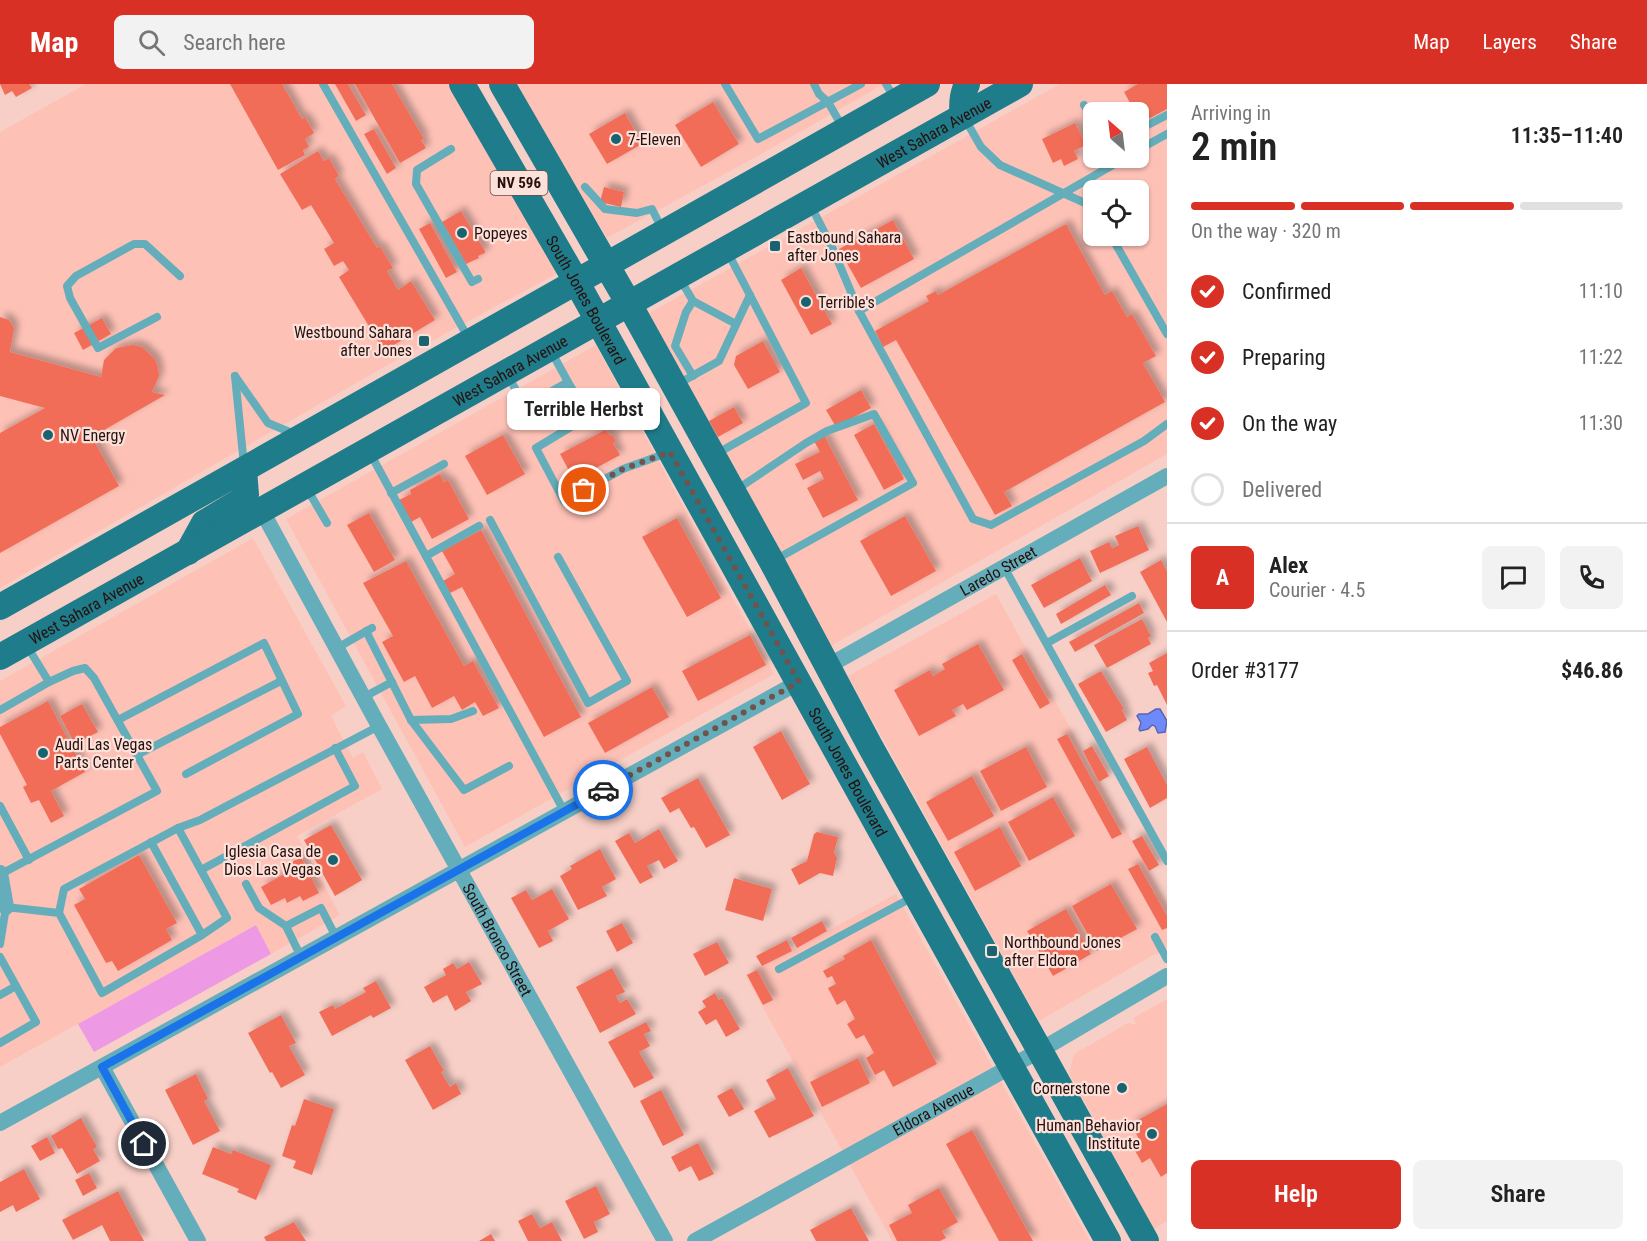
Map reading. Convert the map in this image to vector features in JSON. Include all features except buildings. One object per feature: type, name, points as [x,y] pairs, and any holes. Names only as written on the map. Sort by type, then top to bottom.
[{"type":"main road","name":"South Jones Boulevard","points":[[462,84],[576,281],[1108,1241]]},
{"type":"main road","name":"South Jones Boulevard","points":[[502,84],[629,304],[683,381],[713,455],[870,746],[1146,1241]]},
{"type":"main road","points":[[0,607],[845,131],[891,93],[927,84]]},
{"type":"main road","points":[[963,116],[963,94],[968,84]]},
{"type":"main road","name":"West Sahara Avenue","points":[[0,657],[1020,84]]},
{"type":"main road","points":[[188,552],[204,523],[244,499],[246,495],[244,470]]},
{"type":"main road","points":[[799,682],[817,688],[834,718],[870,746]]},
{"type":"street","name":"Laredo Street","points":[[828,666],[1166,478]]},
{"type":"street","name":"South Bronco Street","points":[[262,511],[665,1241]]},
{"type":"street","points":[[0,1123],[799,682]]},
{"type":"street","points":[[0,874],[6,907]]},
{"type":"street","name":"Eldora Avenue","points":[[696,1241],[1039,1051],[1167,976]]},
{"type":"street","points":[[102,1067],[198,1241]]},
{"type":"lane","points":[[323,84],[470,342]]},
{"type":"lane","points":[[725,84],[758,139],[861,84]]},
{"type":"lane","points":[[813,84],[828,102],[845,131]]},
{"type":"lane","points":[[1149,124],[1167,114]]},
{"type":"lane","points":[[963,116],[981,147],[1000,165],[1083,202]]},
{"type":"lane","points":[[1149,144],[1167,134]]},
{"type":"lane","points":[[451,149],[417,170],[416,184],[472,282],[478,279]]},
{"type":"lane","points":[[859,311],[1104,168]]},
{"type":"lane","points":[[585,187],[605,209],[637,213],[652,209],[664,232]]},
{"type":"lane","points":[[810,202],[859,311],[973,519],[991,525],[1144,441],[1167,424]]},
{"type":"lane","points":[[157,317],[98,348],[70,298],[67,286],[76,276],[134,244],[140,243],[145,244],[180,276]]},
{"type":"lane","points":[[1117,246],[1167,334]]},
{"type":"lane","points":[[713,455],[806,403],[726,249]]},
{"type":"lane","points":[[678,277],[693,301],[736,324]]},
{"type":"lane","points":[[693,301],[686,312],[675,346],[683,381],[719,361],[750,295]]},
{"type":"lane","points":[[549,349],[589,416]]},
{"type":"lane","points":[[506,373],[525,406],[568,382]]},
{"type":"lane","points":[[244,470],[235,376],[268,423],[303,437]]},
{"type":"lane","points":[[634,388],[536,448],[564,501],[623,469],[670,452]]},
{"type":"lane","points":[[733,492],[827,431],[874,414],[913,483],[772,562]]},
{"type":"lane","points":[[369,451],[564,811]]},
{"type":"lane","points":[[391,493],[444,464]]},
{"type":"lane","points":[[306,486],[327,523]]},
{"type":"lane","points":[[490,520],[588,703],[627,681],[558,557]]},
{"type":"lane","points":[[426,556],[479,526]]},
{"type":"lane","points":[[1004,567],[1167,861]]},
{"type":"lane","points":[[1047,643],[1132,596]]},
{"type":"lane","points":[[337,648],[369,630],[411,720],[464,790],[509,766]]},
{"type":"lane","points":[[25,643],[49,682]]},
{"type":"lane","points":[[118,720],[264,644],[298,714],[186,774]]},
{"type":"lane","points":[[0,710],[49,682],[85,668],[94,678],[157,791],[0,874]]},
{"type":"lane","points":[[137,755],[281,681]]},
{"type":"lane","points":[[364,697],[392,682]]},
{"type":"lane","points":[[411,720],[451,718],[473,711]]},
{"type":"lane","points":[[178,828],[227,918],[102,993],[59,913],[64,889],[178,828],[200,820],[379,726]]},
{"type":"lane","points":[[201,870],[355,786],[335,748]]},
{"type":"lane","points":[[0,806],[29,860]]},
{"type":"lane","points":[[151,842],[202,935]]},
{"type":"lane","points":[[246,884],[259,908],[286,926],[301,957]]},
{"type":"lane","points":[[779,969],[916,895]]},
{"type":"lane","points":[[0,944],[6,907],[59,913]]},
{"type":"lane","points":[[286,926],[321,908],[336,937]]},
{"type":"lane","points":[[1155,937],[1167,959]]},
{"type":"lane","points":[[0,957],[36,1022],[0,1043]]},
{"type":"lane","points":[[0,995],[16,986]]},
{"type":"shaded area","points":[[86,84],[449,84],[558,273],[389,364],[0,588],[0,132]]},
{"type":"shaded area","points":[[515,84],[884,84],[607,238]]},
{"type":"shaded area","points":[[1060,84],[1167,84],[1167,454],[829,647],[646,315]]},
{"type":"shaded area","points":[[596,345],[774,674],[465,847],[286,519]]},
{"type":"shaded area","points":[[253,538],[346,706],[331,716],[353,758],[363,752],[382,789],[297,836],[340,915],[271,954],[256,925],[0,1067],[0,681]]},
{"type":"shaded area","points":[[996,594],[1167,903],[1167,947],[1039,1021],[848,676]]},
{"type":"shaded area","points":[[896,894],[1090,1241],[892,1241],[745,975]]},
{"type":"shaded area","points":[[256,925],[271,954],[94,1052],[78,1024]]},
{"type":"shaded area","points":[[1167,999],[1167,1221],[1154,1229],[1069,1073],[1074,1054],[1128,1023],[1136,1024],[1133,1018]]},
{"type":"water","points":[[1160,709],[1167,721],[1165,732],[1158,733],[1152,725],[1140,731],[1141,723],[1137,716],[1148,714]]},
{"type":"way so far","points":[[584,490],[623,469],[670,452],[799,682],[603,790]]},
{"type":"place","name":"7-Eleven","points":[[616,139]]},
{"type":"place","name":"Popeyes","points":[[462,233]]},
{"type":"place","name":"Eastbound Sahara after Jones","points":[[775,246]]},
{"type":"place","name":"Terrible's","points":[[806,302]]},
{"type":"place","name":"Westbound Sahara after Jones","points":[[424,341]]},
{"type":"place","name":"NV Energy","points":[[48,435]]},
{"type":"place","name":"Terrible Herbst","points":[[584,490]]},
{"type":"place","name":"Audi Las Vegas Parts Center","points":[[43,753]]},
{"type":"place","name":"Iglesia Casa de Dios Las Vegas","points":[[333,860]]},
{"type":"place","name":"Northbound Jones after Eldora","points":[[992,951]]},
{"type":"place","name":"Cornerstone","points":[[1122,1088]]},
{"type":"place","name":"Human Behavior Institute","points":[[1152,1134]]},
{"type":"route","points":[[144,1144],[102,1067],[603,790]]}]
